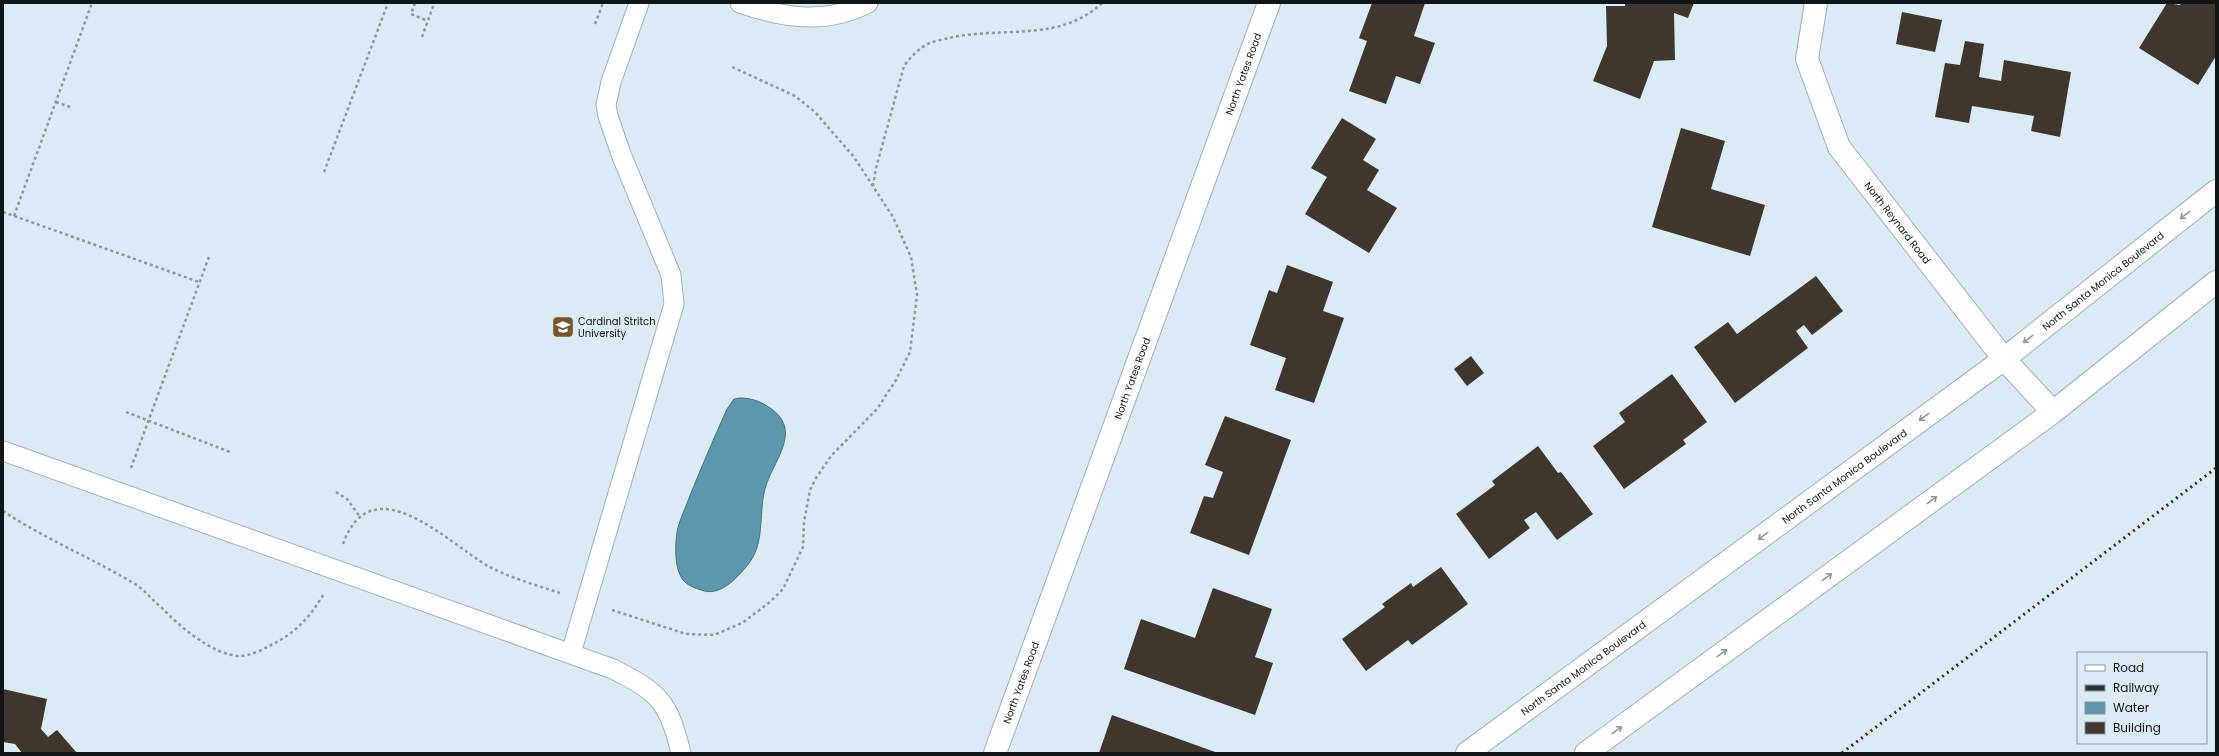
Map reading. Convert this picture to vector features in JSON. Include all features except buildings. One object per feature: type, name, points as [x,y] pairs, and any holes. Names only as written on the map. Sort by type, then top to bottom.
[{"type":"street","name":"North Yates Road","points":[[995,753],[1269,3]]},
{"type":"street","name":"North Reynard Road","points":[[1816,3],[1807,59],[1839,147],[2004,359],[2053,412]]},
{"type":"street","name":"North Santa Monica Boulevard","points":[[1467,753],[2004,359],[2216,191]]},
{"type":"street","points":[[1586,753],[2053,412],[2216,282]]},
{"type":"lane","points":[[571,653],[674,304],[671,275],[621,154],[608,116],[606,105],[611,82],[639,3]]},
{"type":"lane","points":[[740,3],[784,16],[804,18],[837,14],[868,3]]},
{"type":"lane","points":[[3,451],[613,669],[637,681],[658,697],[669,712],[682,753]]},
{"type":"path","points":[[14,216],[92,3]]},
{"type":"path","points":[[324,172],[388,3]]},
{"type":"path","points":[[415,3],[411,14],[428,21]]},
{"type":"path","points":[[595,24],[603,3]]},
{"type":"path","points":[[873,186],[876,168],[904,66],[914,54],[927,44],[964,35],[1045,30],[1070,23],[1102,3]]},
{"type":"path","points":[[422,38],[434,4]]},
{"type":"path","points":[[3,511],[26,526],[147,592],[161,608],[187,630],[214,647],[238,656],[254,654],[281,640],[307,620],[326,588],[346,538],[364,514],[380,509],[394,509],[408,514],[447,537],[488,566],[516,578],[686,634],[714,635],[742,623],[770,602],[783,589],[802,547],[804,522],[810,490],[816,478],[831,456],[877,408],[896,380],[910,352],[917,295],[911,257],[893,217],[854,157],[815,112],[795,96],[732,67]]},
{"type":"path","points":[[56,102],[73,108]]},
{"type":"path","points":[[3,212],[199,282]]},
{"type":"path","points":[[131,473],[148,422],[210,254]]},
{"type":"path","points":[[126,412],[148,422],[230,452]]},
{"type":"path","points":[[336,492],[347,499],[360,518]]},
{"type":"water","points":[[740,398],[757,401],[773,410],[781,419],[785,428],[785,438],[765,489],[759,540],[752,558],[732,582],[720,589],[708,592],[690,586],[681,578],[676,558],[677,532],[727,409],[734,399]]},
{"type":"railway","points":[[1842,753],[2216,468]]},
{"type":"place","name":"Cardinal Stritch University","points":[[563,327]]}]
